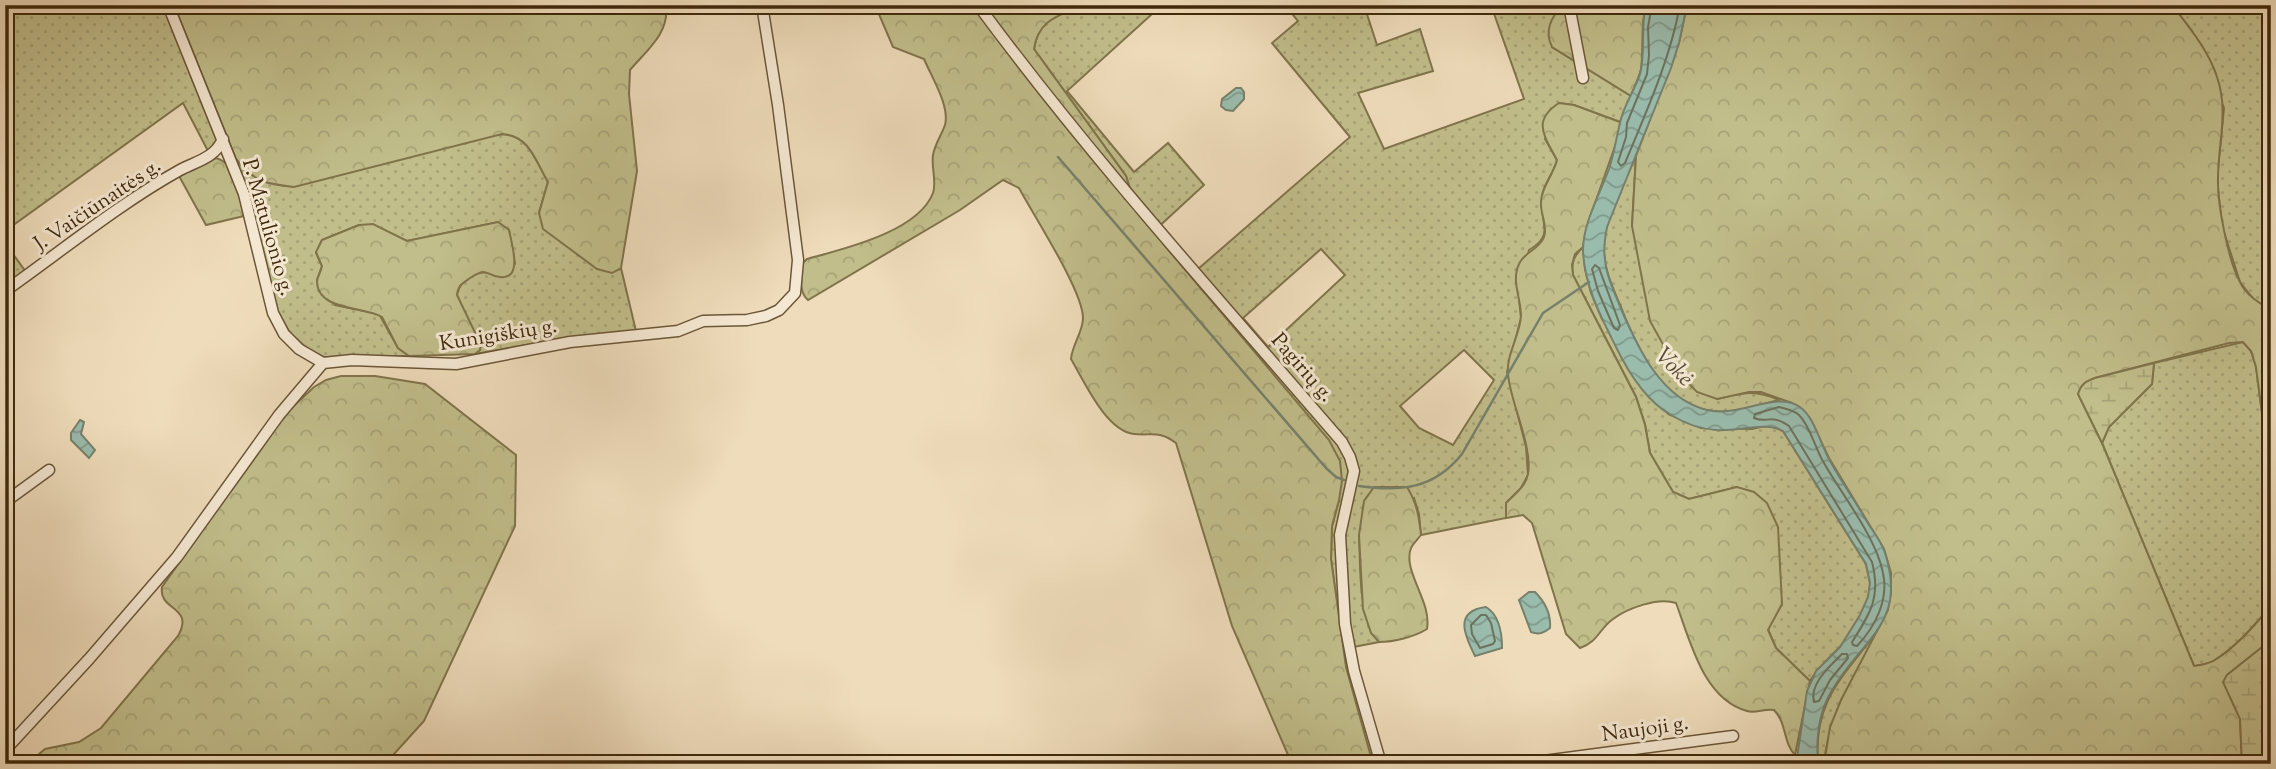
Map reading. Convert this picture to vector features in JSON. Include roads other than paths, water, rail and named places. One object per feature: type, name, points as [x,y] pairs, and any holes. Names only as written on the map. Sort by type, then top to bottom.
[{"type":"street","name":"P. Matulionio g.","points":[[169,5],[244,194],[273,313],[284,334],[299,349],[323,363]]},
{"type":"street","name":"Kunigiškių g.","points":[[323,363],[352,360],[456,364],[570,342],[678,331],[703,321],[747,320],[779,310],[795,293],[798,260],[762,5]]},
{"type":"street","name":"Pagirių g.","points":[[978,5],[1021,63],[1110,172],[1346,449],[1354,471],[1340,534],[1345,624],[1354,671],[1381,764]]},
{"type":"street","points":[[1569,5],[1583,78]]},
{"type":"street","name":"J. Vaičiūnaitės g.","points":[[5,291],[138,197],[213,154],[223,139]]},
{"type":"street","points":[[213,154],[227,157],[232,163]]},
{"type":"street","points":[[5,750],[89,659],[177,557],[279,415],[323,363]]},
{"type":"street","points":[[5,502],[49,470]]},
{"type":"street","name":"Naujoji g.","points":[[1520,764],[1733,736]]},
{"type":"water","points":[[1646,5],[1687,5],[1671,68],[1607,227],[1604,247],[1606,265],[1621,309],[1653,370],[1677,395],[1691,404],[1707,410],[1732,411],[1780,401],[1805,411],[1833,466],[1882,546],[1891,577],[1886,614],[1878,629],[1831,692],[1823,709],[1818,736],[1818,764],[1796,764],[1807,691],[1816,671],[1840,647],[1860,615],[1868,597],[1870,583],[1866,564],[1783,431],[1769,427],[1724,430],[1704,428],[1676,418],[1653,402],[1620,355],[1599,311],[1586,275],[1583,250],[1586,229],[1609,169],[1624,110],[1640,74]]},
{"type":"water","points":[[1236,88],[1241,88],[1244,92],[1244,99],[1233,111],[1226,110],[1221,106],[1222,99]]},
{"type":"water","points":[[80,420],[84,422],[81,434],[95,450],[89,458],[71,440],[71,433]]},
{"type":"water","points":[[1529,592],[1535,592],[1539,596],[1548,614],[1550,628],[1541,633],[1531,632],[1519,600]]},
{"type":"water","points":[[1486,607],[1499,625],[1502,648],[1475,656],[1465,633],[1465,619],[1476,609]]},
{"type":"waterway","points":[[1058,157],[1326,468],[1344,480]]},
{"type":"waterway","points":[[1359,486],[1403,488],[1428,481],[1451,466],[1462,454],[1543,313],[1589,282]]},
{"type":"water label","name":"Vokė","points":[[1675,366]]}]
